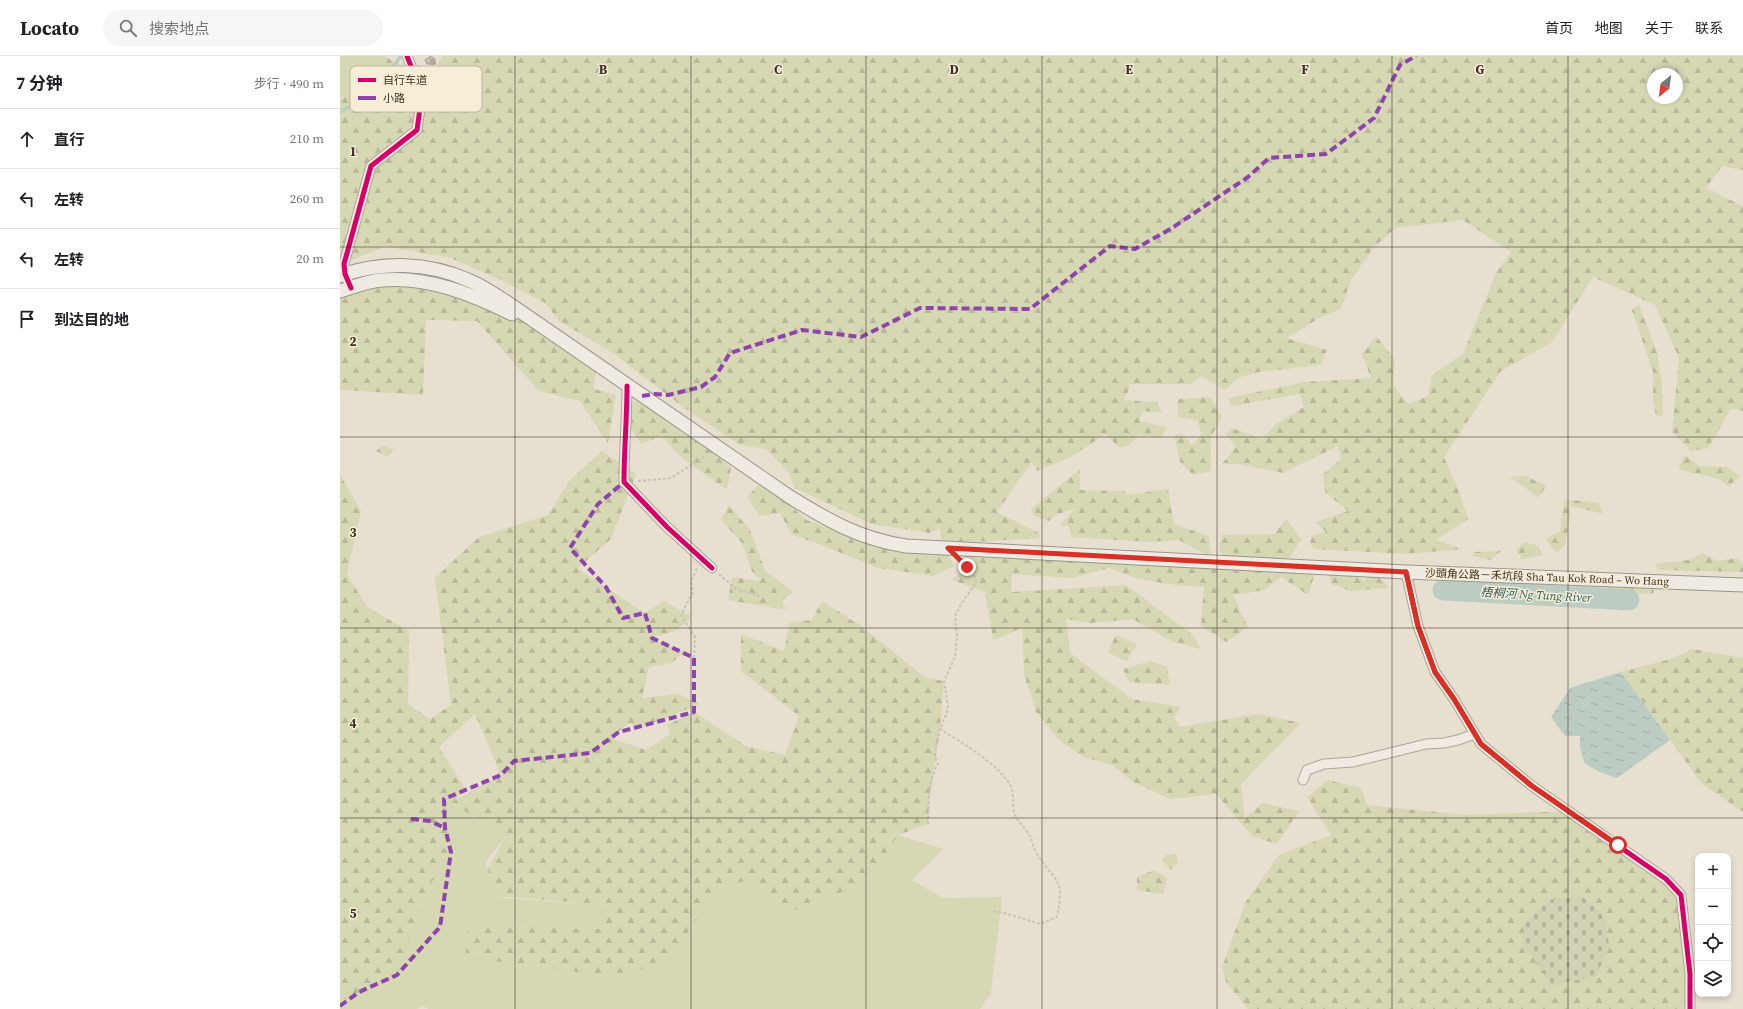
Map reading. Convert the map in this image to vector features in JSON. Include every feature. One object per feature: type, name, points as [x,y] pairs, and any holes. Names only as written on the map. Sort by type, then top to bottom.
[{"type":"main road","name":"沙頭角公路－禾坑段 Sha Tau Kok Road – Wo Hang","points":[[343,275],[376,266],[403,265],[446,272],[468,280],[489,291],[718,448],[827,520],[882,542],[906,546],[1406,572],[1743,585]]},
{"type":"main road","name":"沙頭角公路－禾坑段 Sha Tau Kok Road – Wo Hang","points":[[346,289],[380,280],[395,280],[448,288],[472,296],[549,333]]},
{"type":"street","points":[[407,56],[411,66]]},
{"type":"street","points":[[346,289],[343,275],[344,264],[371,166],[417,130],[420,112]]},
{"type":"street","points":[[627,386],[624,482],[667,527],[712,568]]},
{"type":"street","points":[[1406,572],[1418,626],[1435,672],[1454,699],[1481,744],[1532,786],[1666,879],[1681,895],[1690,974],[1690,1009]]},
{"type":"street","points":[[1303,780],[1307,770],[1324,764],[1353,762],[1426,744],[1444,743],[1458,740],[1475,734]]},
{"type":"path","points":[[624,482],[671,478],[718,448]]},
{"type":"path","points":[[928,824],[931,775],[938,764],[935,757],[940,729],[948,706],[944,681],[955,658],[957,635],[955,616],[961,604],[976,583],[975,577],[948,548]]},
{"type":"path","points":[[694,658],[695,637],[681,615],[693,592],[691,582],[698,563]]},
{"type":"path","points":[[712,568],[736,589],[759,596]]},
{"type":"path","points":[[940,729],[991,765],[1009,784],[1014,795],[1012,807],[1016,817],[1030,836],[1036,853],[1056,878],[1060,886],[1057,917],[1042,924],[992,911]]},
{"type":"green space","points":[[340,56],[376,56],[370,66],[350,66],[350,92],[340,98]]},
{"type":"green space","points":[[376,56],[383,56],[406,66],[370,66]]},
{"type":"green space","points":[[443,56],[1743,56],[1743,170],[1722,166],[1706,188],[1743,206],[1743,411],[1731,409],[1708,448],[1691,451],[1672,432],[1679,358],[1655,305],[1593,277],[1552,342],[1501,371],[1444,457],[1456,484],[1468,519],[1436,540],[1463,549],[1407,554],[1314,549],[1310,544],[1311,536],[1326,532],[1316,522],[1348,511],[1325,492],[1323,474],[1341,459],[1338,446],[1283,473],[1239,464],[1222,464],[1236,446],[1226,435],[1231,428],[1262,439],[1276,424],[1304,407],[1300,394],[1231,406],[1229,398],[1304,382],[1371,378],[1362,354],[1376,336],[1395,360],[1393,384],[1408,404],[1428,396],[1432,375],[1463,354],[1496,273],[1511,252],[1463,220],[1396,228],[1374,247],[1351,280],[1341,309],[1321,317],[1286,338],[1327,350],[1321,365],[1259,372],[1240,377],[1225,390],[1201,376],[1191,384],[1128,384],[1130,387],[1124,400],[1157,402],[1162,413],[1143,411],[1139,421],[1167,427],[1161,438],[1139,435],[1128,446],[1119,448],[1106,434],[1069,458],[1037,471],[1032,462],[997,512],[1039,533],[1040,538],[941,544],[941,532],[939,528],[929,533],[872,524],[795,488],[788,472],[766,449],[740,445],[683,407],[613,353],[559,321],[545,303],[501,280],[451,258],[385,246],[340,265],[340,99],[350,92],[350,112],[482,112],[482,66],[436,66]]},
{"type":"green space","points":[[382,269],[440,277],[459,282],[508,308],[557,345],[582,350],[596,370],[594,389],[616,395],[608,443],[580,401],[539,391],[477,321],[426,320],[423,395],[340,391],[340,284]]},
{"type":"green space","points":[[1639,305],[1658,355],[1662,389],[1663,416],[1656,416],[1653,400],[1653,372],[1632,310]]},
{"type":"green space","points":[[1210,397],[1222,417],[1211,437],[1211,471],[1193,475],[1180,462],[1174,434],[1184,435],[1192,445],[1202,434],[1197,420],[1178,417],[1178,401],[1179,399]]},
{"type":"green space","points":[[634,401],[659,401],[666,419],[684,434],[709,448],[731,468],[727,490],[681,457],[661,436],[641,444],[627,423]]},
{"type":"green space","points":[[383,445],[394,450],[388,457],[376,451]]},
{"type":"green space","points":[[602,451],[636,474],[611,539],[578,568],[644,613],[664,601],[692,617],[676,631],[652,638],[685,652],[671,663],[649,667],[642,698],[678,694],[700,704],[659,721],[639,727],[629,723],[611,738],[646,750],[670,734],[667,725],[694,712],[746,746],[785,755],[799,716],[741,671],[741,634],[784,651],[790,622],[812,620],[822,601],[861,626],[926,678],[944,681],[940,729],[929,803],[928,824],[898,835],[866,883],[781,915],[768,892],[746,881],[713,889],[678,951],[624,978],[465,957],[469,925],[603,929],[609,905],[494,896],[488,868],[506,836],[451,803],[451,852],[428,888],[397,975],[349,999],[340,999],[340,474],[361,511],[347,574],[367,607],[409,631],[408,704],[430,719],[451,705],[435,578],[479,537],[548,515],[569,481]],"holes":[[[475,714],[501,775],[453,801],[466,790],[439,747]]]},
{"type":"green space","points":[[1685,455],[1699,466],[1727,467],[1740,476],[1729,487],[1719,479],[1680,470],[1679,466]]},
{"type":"green space","points":[[1080,469],[1080,490],[1124,491],[1127,495],[1168,489],[1174,524],[1209,536],[1211,557],[1179,540],[1149,542],[1071,537],[1069,526],[1059,526],[1076,508],[1056,515],[1049,521],[1035,516],[1031,509]]},
{"type":"green space","points":[[1526,476],[1546,486],[1539,498],[1510,477]]},
{"type":"green space","points":[[762,481],[807,520],[877,544],[948,553],[954,566],[933,576],[878,568],[817,543],[792,535],[780,513],[759,516],[747,497]]},
{"type":"green space","points":[[1564,499],[1599,503],[1603,514],[1569,505],[1570,517],[1565,545],[1557,553],[1545,539],[1560,531]]},
{"type":"green space","points":[[729,505],[750,530],[765,570],[793,592],[782,601],[786,610],[728,600],[732,577],[761,581],[752,571],[742,543],[721,520]]},
{"type":"green space","points":[[1286,519],[1301,539],[1290,558],[1242,558],[1224,556],[1219,549],[1222,535],[1274,534]]},
{"type":"green space","points":[[1525,542],[1539,546],[1542,555],[1522,559],[1516,550]]},
{"type":"green space","points":[[1501,551],[1491,560],[1473,556],[1473,552]]},
{"type":"green space","points":[[1702,553],[1717,561],[1737,558],[1743,564],[1743,572],[1659,570],[1655,564],[1689,560]]},
{"type":"green space","points":[[964,554],[1260,571],[1316,570],[1308,595],[1281,577],[1264,590],[1233,595],[1248,627],[1226,642],[1201,626],[1204,587],[1143,580],[1109,568],[1072,578],[1012,574],[1011,592],[1126,585],[1193,635],[1201,649],[1173,642],[1133,619],[1089,623],[1066,619],[1070,653],[1132,699],[1181,707],[1174,717],[1180,727],[1258,714],[1301,723],[1241,784],[1245,818],[1262,803],[1299,811],[1277,844],[1252,836],[1216,794],[1170,799],[1131,781],[1113,765],[1083,757],[1059,740],[1036,712],[1024,674],[1022,628],[993,640],[985,592],[952,580],[970,563]]},
{"type":"green space","points":[[1341,572],[1347,576],[1355,575],[1365,581],[1369,573],[1376,573],[1389,588],[1351,591],[1331,584],[1329,573]]},
{"type":"green space","points":[[1452,578],[1541,583],[1565,595],[1564,602],[1547,592],[1482,589],[1468,595],[1438,592],[1437,584]]},
{"type":"green space","points":[[1572,583],[1653,584],[1654,594],[1589,593],[1580,590]]},
{"type":"green space","points":[[1116,635],[1137,644],[1127,661],[1110,654],[1108,651]]},
{"type":"green space","points":[[1693,649],[1743,658],[1743,812],[1702,784],[1621,672],[1670,659]]},
{"type":"green space","points":[[1151,661],[1167,667],[1170,685],[1129,682],[1123,669]]},
{"type":"green space","points":[[1328,780],[1361,788],[1367,805],[1466,815],[1569,811],[1681,895],[1690,1009],[1248,1009],[1226,982],[1222,967],[1245,903],[1279,855],[1331,835],[1307,797]]},
{"type":"green space","points":[[444,799],[506,836],[485,863],[503,898],[609,905],[603,929],[469,925],[678,951],[712,889],[740,879],[766,886],[781,915],[866,883],[898,835],[944,849],[912,880],[943,898],[1002,897],[991,993],[980,1009],[428,1009],[423,1006],[417,1009],[340,1009],[340,991],[415,922],[430,881]]},
{"type":"green space","points":[[1176,854],[1178,862],[1171,870],[1162,860],[1165,855]]},
{"type":"green space","points":[[1154,870],[1167,878],[1163,894],[1137,890],[1137,877]]},
{"type":"green space","points":[[1581,896],[1604,914],[1609,944],[1597,976],[1552,985],[1523,944],[1524,924],[1548,900]]},
{"type":"water","points":[[1621,672],[1670,740],[1617,778],[1602,773],[1585,764],[1580,748],[1580,736],[1565,736],[1551,717],[1570,688]]},
{"type":"building","points":[[431,56],[435,59],[427,64],[425,60]]},
{"type":"waterway","points":[[393,66],[401,56]]},
{"type":"waterway","points":[[340,112],[350,106]]},
{"type":"waterway","name":"梧桐河 Ng Tung River","points":[[1443,590],[1629,600]]},
{"type":"marked path","points":[[642,396],[654,394],[668,395],[701,387],[715,377],[730,353],[802,330],[861,337],[920,308],[1030,309],[1110,246],[1135,249],[1172,228],[1248,177],[1269,158],[1326,154],[1374,118],[1400,65],[1416,56]]},
{"type":"marked path","points":[[340,1006],[359,992],[397,975],[440,927],[451,852],[445,828],[444,799],[501,775],[514,761],[590,753],[619,732],[694,712],[694,658],[652,638],[645,613],[623,618],[606,587],[570,548],[598,504],[624,482]]},
{"type":"marked path","points":[[411,819],[430,821],[445,828]]},
{"type":"cycle path","points":[[407,56],[411,66]]},
{"type":"cycle path","points":[[351,288],[345,274],[344,264],[371,166],[417,130],[420,112]]},
{"type":"cycle path","points":[[627,386],[624,482],[667,527],[712,568]]},
{"type":"cycle path","points":[[1406,572],[1418,626],[1435,672],[1454,699],[1481,744],[1532,786],[1666,879],[1681,895],[1690,974],[1690,1009]]},
{"type":"route","points":[[967,567],[948,548],[1406,572],[1418,626],[1435,672],[1454,699],[1481,744],[1532,786],[1618,845]]}]
